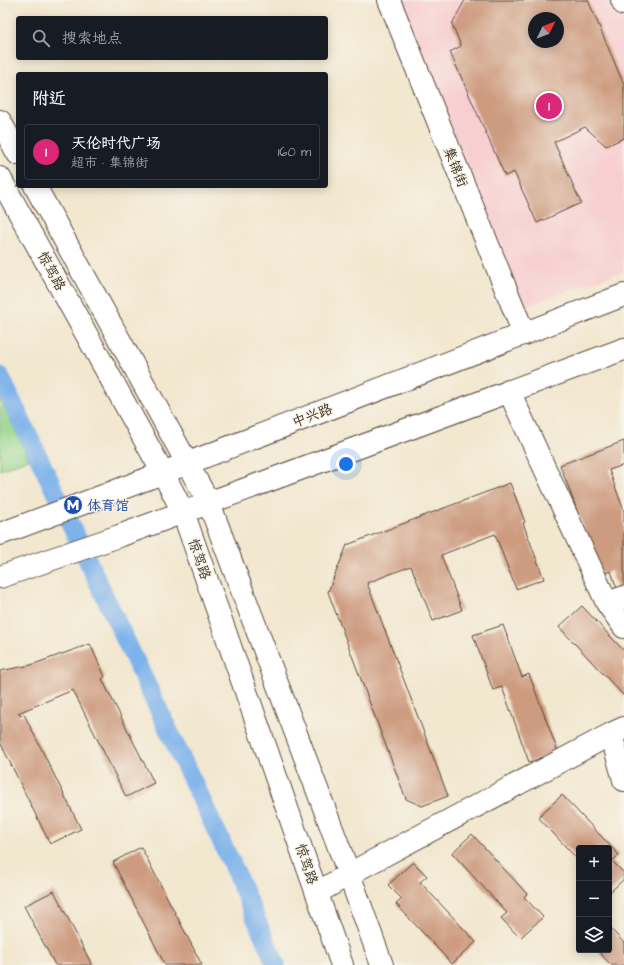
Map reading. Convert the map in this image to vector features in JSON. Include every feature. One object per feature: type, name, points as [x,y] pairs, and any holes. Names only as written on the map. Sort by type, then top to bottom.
[{"type":"main road","name":"集锦街","points":[[389,0],[524,334]]},
{"type":"main road","points":[[622,0],[624,4]]},
{"type":"main road","points":[[0,121],[16,150]]},
{"type":"main road","name":"惊驾路","points":[[0,178],[183,512],[342,965]]},
{"type":"main road","name":"惊驾路","points":[[36,188],[186,464],[209,503],[382,965]]},
{"type":"main road","name":"中兴路","points":[[0,534],[163,473],[624,295]]},
{"type":"main road","points":[[0,577],[119,536],[624,349]]},
{"type":"main road","points":[[509,391],[616,600],[624,627]]},
{"type":"main road","points":[[317,893],[349,874],[618,731],[624,780]]},
{"type":"shaded area","points":[[393,0],[616,0],[624,19],[624,271],[518,309]]},
{"type":"green space","points":[[0,397],[29,459],[0,470]]},
{"type":"building","points":[[465,0],[588,0],[624,85],[624,138],[606,146],[585,127],[554,142],[581,203],[537,223],[514,172],[505,176],[450,52],[461,46],[452,24]]},
{"type":"building","points":[[624,441],[624,465],[609,470],[624,511],[624,589],[618,592],[611,571],[601,574],[560,465]]},
{"type":"building","points":[[510,483],[544,579],[516,589],[495,534],[441,555],[462,610],[433,621],[411,566],[367,583],[448,796],[422,806],[406,799],[328,592],[347,545]]},
{"type":"building","points":[[582,606],[624,651],[624,696],[559,627]]},
{"type":"building","points":[[503,625],[522,677],[529,674],[558,752],[529,762],[502,687],[493,690],[473,635]]},
{"type":"building","points":[[90,644],[105,677],[102,679],[154,783],[126,797],[73,690],[18,713],[20,716],[24,714],[81,829],[50,844],[0,742],[0,671],[31,665]]},
{"type":"building","points":[[562,795],[610,845],[576,845],[576,858],[538,817]]},
{"type":"building","points":[[472,834],[527,894],[524,897],[543,917],[520,938],[501,918],[507,913],[452,853]]},
{"type":"building","points":[[141,847],[202,965],[165,965],[113,862]]},
{"type":"building","points":[[612,848],[619,855],[612,861]]},
{"type":"building","points":[[612,861],[624,873],[624,879],[612,890]]},
{"type":"building","points":[[413,862],[427,876],[420,882],[476,942],[452,964],[396,904],[402,899],[388,885]]},
{"type":"building","points":[[54,891],[92,965],[55,965],[24,906]]},
{"type":"building","points":[[612,930],[624,943],[624,965],[611,965],[600,953],[612,953]]},
{"type":"waterway","points":[[0,376],[232,864],[276,965]]},
{"type":"place","name":"天伦时代广场","points":[[549,106]]},
{"type":"place","name":"体育馆","points":[[73,505]]}]
